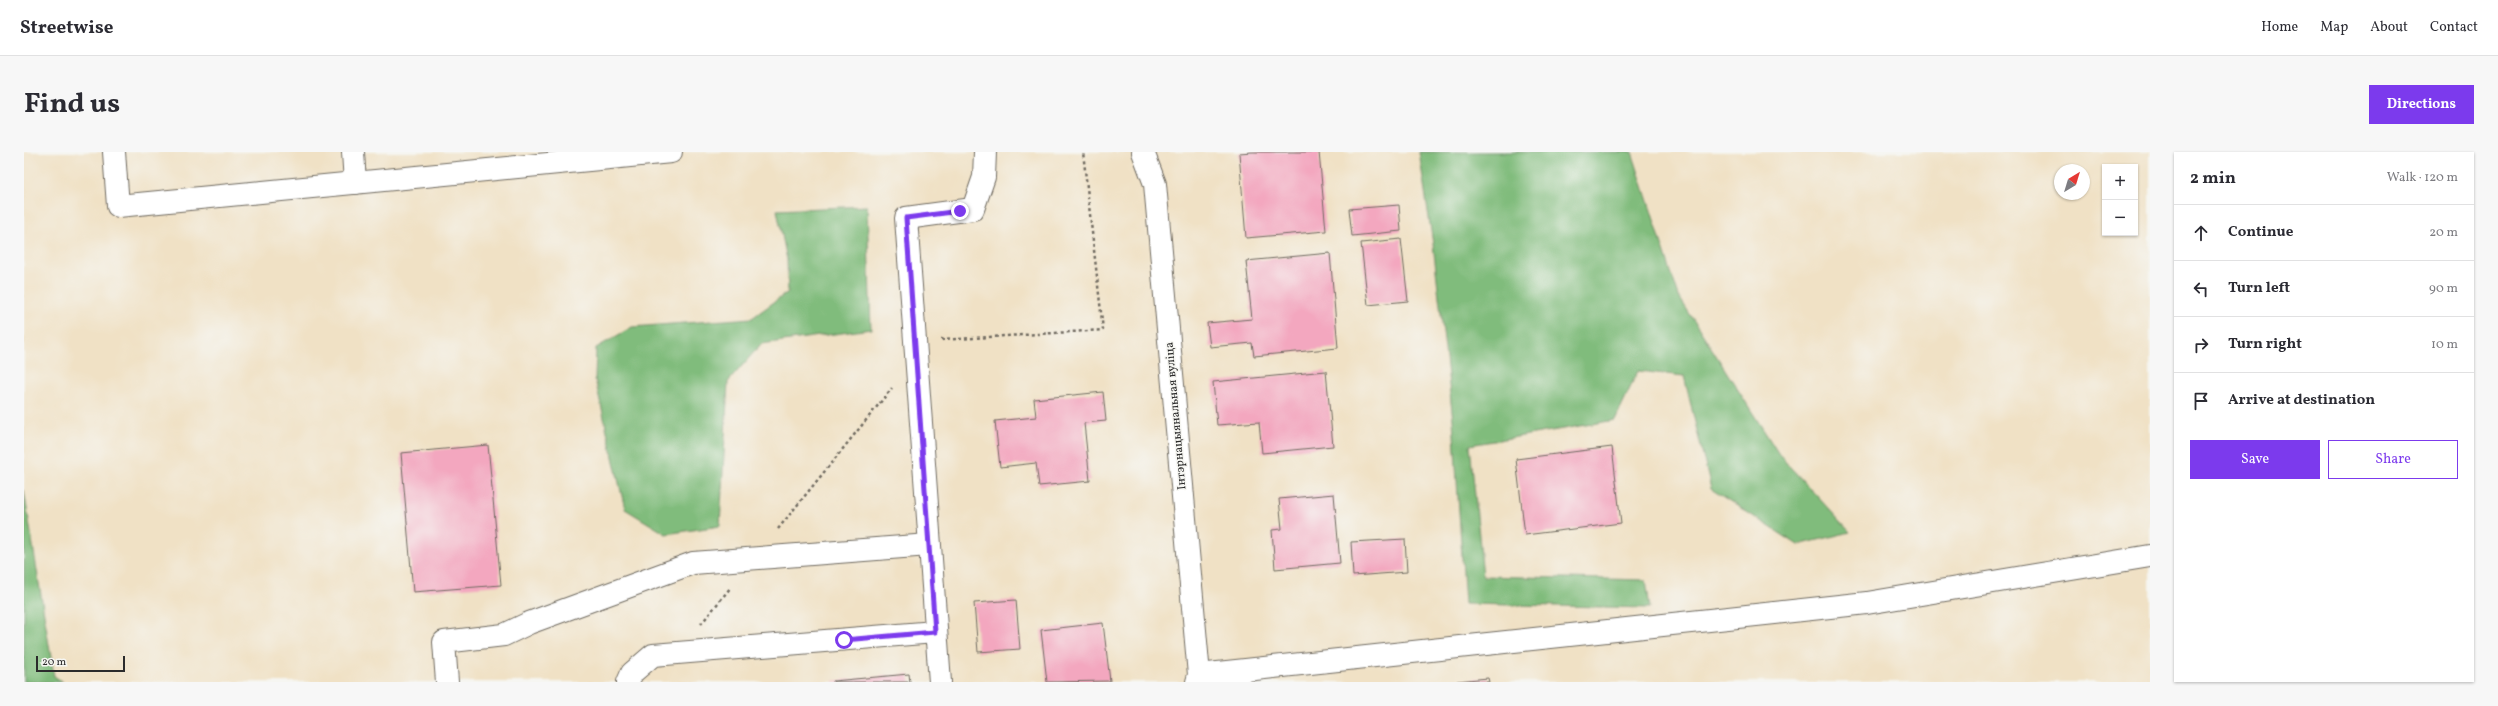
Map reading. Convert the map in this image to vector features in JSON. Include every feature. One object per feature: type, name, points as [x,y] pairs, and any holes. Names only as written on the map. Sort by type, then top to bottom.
[{"type":"street","points":[[114,152],[118,206],[670,152]]},
{"type":"street","points":[[353,152],[355,183]]},
{"type":"street","points":[[940,682],[935,632],[906,218],[973,209],[984,177],[985,152]]},
{"type":"street","name":"Інтэрнацыянальная вуліца","points":[[1143,152],[1155,184],[1198,679]]},
{"type":"street","points":[[447,682],[444,642],[504,634],[529,622],[693,563],[929,545]]},
{"type":"street","points":[[1198,679],[1867,603],[2150,556]]},
{"type":"street","points":[[628,682],[632,673],[653,656],[935,632]]},
{"type":"green space","points":[[1419,152],[1632,152],[1679,297],[1780,456],[1850,532],[1798,545],[1711,489],[1684,376],[1638,371],[1615,420],[1470,445],[1483,576],[1646,580],[1650,608],[1465,604],[1453,420],[1433,244]]},
{"type":"green space","points":[[867,206],[871,329],[761,344],[728,382],[720,526],[666,534],[625,509],[595,379],[596,348],[632,327],[752,318],[788,292],[787,260],[777,210]]},
{"type":"green space","points":[[24,490],[54,676],[63,682],[24,682]]},
{"type":"building","points":[[1319,152],[1326,231],[1246,238],[1239,153]]},
{"type":"building","points":[[1399,205],[1401,231],[1352,236],[1349,209]]},
{"type":"building","points":[[1401,239],[1408,301],[1368,305],[1361,243]]},
{"type":"building","points":[[1330,253],[1338,348],[1254,356],[1252,343],[1210,347],[1207,323],[1252,319],[1246,261]]},
{"type":"building","points":[[1326,371],[1333,446],[1262,453],[1259,422],[1217,425],[1213,382]]},
{"type":"building","points":[[1103,392],[1106,421],[1084,423],[1090,481],[1039,486],[1036,463],[1000,467],[995,421],[1036,417],[1034,399]]},
{"type":"building","points":[[488,445],[501,585],[413,592],[401,453]]},
{"type":"building","points":[[1612,447],[1621,523],[1525,535],[1516,459]]},
{"type":"building","points":[[1334,494],[1340,563],[1275,569],[1272,530],[1282,529],[1279,499]]},
{"type":"building","points":[[1405,539],[1407,572],[1353,576],[1351,542]]},
{"type":"building","points":[[1016,600],[1020,649],[978,652],[974,603]]},
{"type":"building","points":[[1103,623],[1110,681],[1047,682],[1041,630]]},
{"type":"building","points":[[909,674],[910,682],[833,682],[833,681]]},
{"type":"building","points":[[1488,678],[1489,682],[1457,682],[1457,681]]},
{"type":"route","points":[[844,640],[935,632],[906,218],[960,211]]}]
